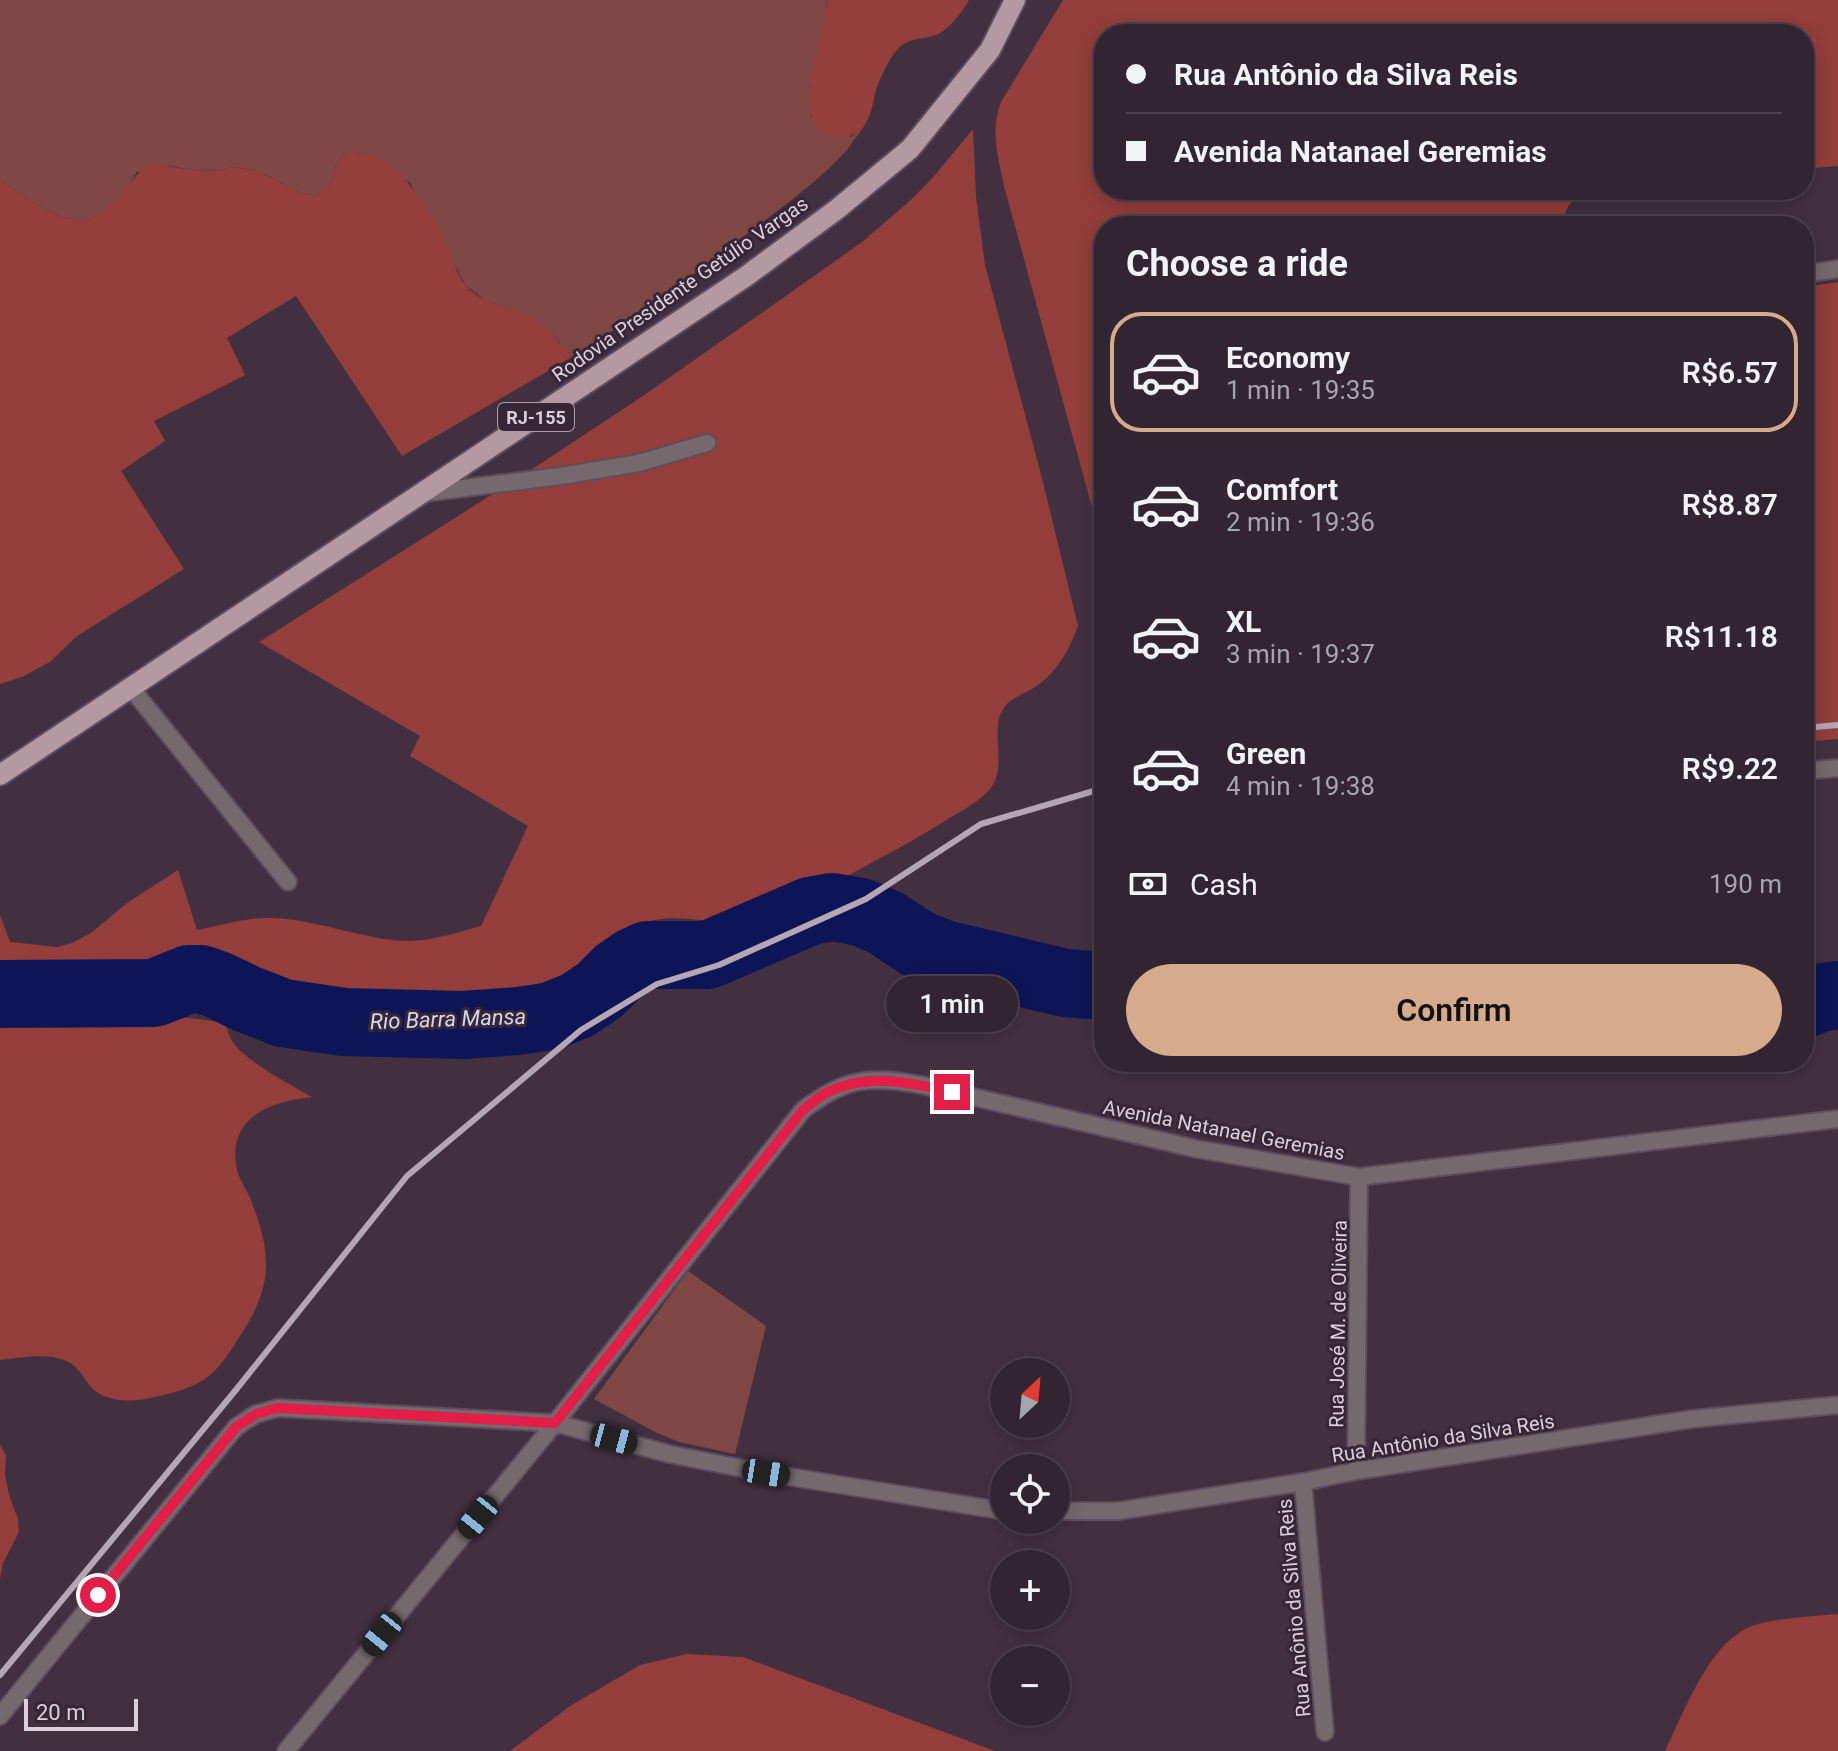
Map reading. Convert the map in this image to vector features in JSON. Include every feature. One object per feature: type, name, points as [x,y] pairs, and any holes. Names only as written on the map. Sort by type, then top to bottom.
[{"type":"main road","name":"Rodovia Presidente Getúlio Vargas","points":[[0,775],[745,277],[836,210],[910,149],[990,50],[1015,0]]},
{"type":"street","points":[[1814,273],[1838,269]]},
{"type":"street","points":[[422,493],[639,463],[707,443]]},
{"type":"street","points":[[131,688],[288,882]]},
{"type":"street","points":[[1814,770],[1838,768]]},
{"type":"street","name":"Avenida Natanael Geremias","points":[[286,1751],[555,1423],[803,1110],[826,1093],[867,1080],[892,1080],[1197,1149],[1359,1177],[1838,1119]]},
{"type":"street","name":"Rua José M. de Oliveira","points":[[1356,1471],[1359,1177]]},
{"type":"street","name":"Rua Antônio da Silva Reis","points":[[1070,1511],[1118,1511],[1692,1419],[1838,1405]]},
{"type":"street","points":[[0,1716],[236,1427],[256,1414],[278,1408],[555,1423],[669,1454],[766,1473],[990,1509]]},
{"type":"street","name":"Rua Anônio da Silva Reis","points":[[1303,1482],[1325,1732]]},
{"type":"shaded area","points":[[0,0],[827,0],[810,88],[811,117],[851,137],[865,125],[847,150],[797,196],[680,284],[572,357],[554,336],[519,312],[485,300],[466,286],[410,183],[377,158],[349,153],[337,161],[332,183],[316,196],[295,191],[253,170],[232,167],[214,171],[169,166],[137,172],[114,204],[95,218],[72,219],[32,202],[0,179]]},
{"type":"shaded area","points":[[827,0],[969,0],[941,33],[908,42],[898,49],[879,83],[866,123],[856,133],[841,138],[819,130],[811,114],[810,87]]},
{"type":"shaded area","points":[[1063,0],[1838,0],[1838,166],[1814,168],[1814,24],[1094,24],[1094,200],[1574,200],[1565,216],[1094,216],[1094,514],[1004,186],[996,144],[996,123],[1001,102]]},
{"type":"shaded area","points":[[973,129],[976,197],[985,265],[1078,626],[1067,651],[1052,673],[1010,701],[1001,713],[997,735],[998,770],[985,795],[899,848],[777,909],[731,921],[667,918],[642,924],[625,935],[566,991],[527,1006],[461,1012],[326,1003],[274,988],[218,956],[181,948],[161,981],[144,985],[0,985],[0,915],[10,942],[57,947],[91,933],[127,903],[178,870],[197,930],[246,920],[281,918],[372,937],[418,941],[481,926],[528,826],[410,756],[420,736],[259,642],[640,398],[862,242],[912,199]]},
{"type":"shaded area","points":[[349,153],[374,156],[394,168],[410,185],[440,229],[467,287],[490,302],[533,318],[572,357],[402,456],[296,296],[227,338],[245,375],[154,421],[165,441],[121,471],[184,569],[77,636],[50,662],[22,677],[0,684],[0,179],[46,209],[85,220],[106,210],[150,164],[194,170],[214,171],[232,167],[253,170],[295,191],[316,196],[332,183],[337,161]]},
{"type":"shaded area","points":[[1838,282],[1838,739],[1814,741],[1814,286]]},
{"type":"shaded area","points":[[32,1015],[153,1016],[225,1023],[232,1041],[247,1057],[312,1097],[269,1107],[247,1122],[240,1133],[236,1147],[237,1168],[263,1238],[266,1255],[264,1282],[255,1311],[231,1350],[215,1371],[197,1384],[147,1399],[113,1399],[98,1393],[75,1366],[64,1360],[37,1356],[0,1360],[0,1018]]},
{"type":"shaded area","points":[[688,1271],[766,1326],[735,1454],[679,1442],[594,1399]]},
{"type":"shaded area","points":[[0,1445],[6,1455],[5,1474],[19,1532],[3,1563],[0,1579]]},
{"type":"shaded area","points":[[1838,1614],[1838,1751],[1665,1751],[1700,1680],[1723,1647],[1737,1634],[1752,1626],[1773,1621]]},
{"type":"shaded area","points":[[687,1654],[743,1657],[995,1751],[510,1751],[570,1706],[640,1665]]},
{"type":"waterway","name":"Rio Barra Mansa","points":[[0,994],[154,993],[189,979],[201,979],[283,1013],[344,1022],[462,1025],[518,1021],[551,1016],[578,1005],[600,990],[618,972],[647,955],[708,955],[810,911],[832,907],[861,912],[886,923],[918,944],[944,954],[1065,983],[1094,985]]},
{"type":"waterway","name":"Rio Barra Mansa","points":[[1814,1000],[1838,995]]},
{"type":"railway","points":[[1814,727],[1838,725]]},
{"type":"railway","points":[[0,1675],[235,1391],[407,1176],[581,1030],[657,984],[719,965],[866,899],[981,824],[1094,791]]},
{"type":"route","points":[[98,1595],[236,1427],[256,1414],[278,1408],[555,1423],[803,1110],[826,1093],[867,1080],[892,1080],[952,1092]]}]
